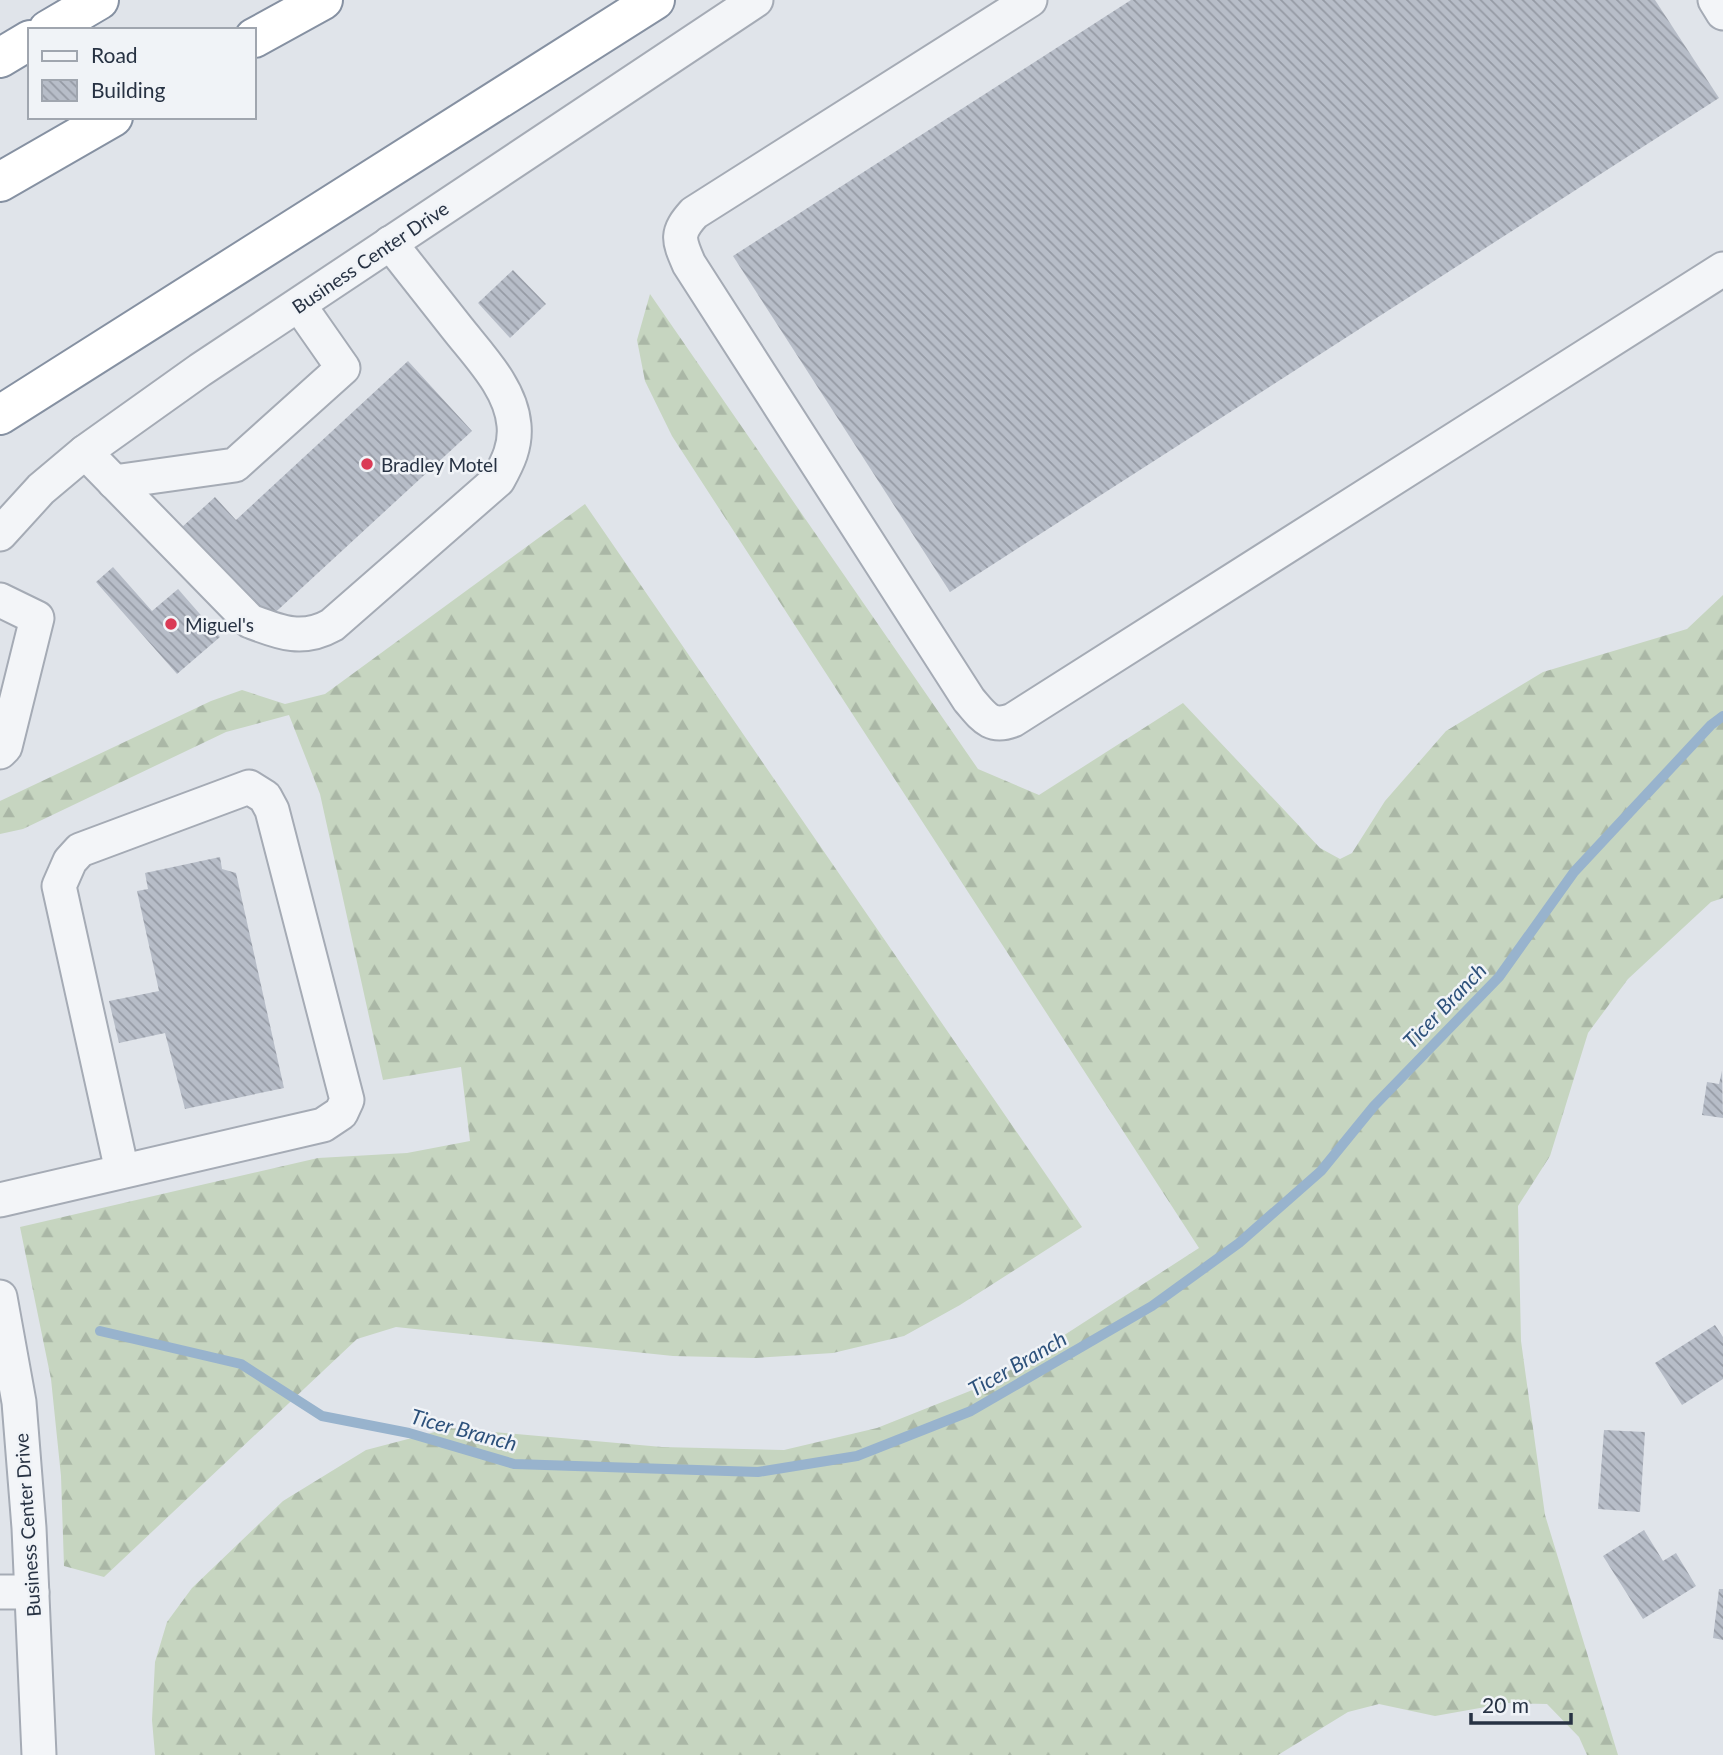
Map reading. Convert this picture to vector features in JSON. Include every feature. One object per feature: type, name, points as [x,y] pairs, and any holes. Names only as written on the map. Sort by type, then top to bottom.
[{"type":"highway","points":[[51,28],[99,0]]},
{"type":"highway","points":[[256,37],[323,0]]},
{"type":"highway","points":[[8,413],[655,0]]},
{"type":"highway","points":[[0,58],[28,41]]},
{"type":"highway","points":[[0,182],[110,119]]},
{"type":"street","name":"Business Center Drive","points":[[0,534],[41,489],[85,453],[200,370],[756,0]]},
{"type":"street","points":[[1030,0],[694,213],[682,226],[679,242],[689,264],[961,689],[988,720],[1001,725],[1013,720],[1723,269]]},
{"type":"street","points":[[1715,0],[1723,13]]},
{"type":"street","points":[[85,453],[250,621],[297,635],[317,633],[332,625],[498,480],[509,461],[515,440],[509,403],[495,378],[390,243]]},
{"type":"street","points":[[114,482],[235,465],[344,368],[299,305]]},
{"type":"street","points":[[0,600],[37,618],[5,747],[0,752]]},
{"type":"street","points":[[0,1199],[323,1125],[341,1113],[347,1100],[272,810],[265,797],[249,786],[80,850],[70,861],[59,886],[122,1171]]},
{"type":"street","name":"Business Center Drive","points":[[0,1297],[19,1402],[29,1528],[16,1592],[38,1755]]},
{"type":"green space","points":[[650,294],[978,769],[1039,795],[1183,703],[1320,848],[1340,859],[1352,853],[1385,801],[1446,731],[1543,672],[1687,629],[1723,595],[1723,898],[1711,902],[1628,979],[1588,1033],[1550,1156],[1518,1206],[1521,1341],[1545,1515],[1618,1755],[1587,1755],[1579,1737],[1547,1704],[1508,1703],[1435,1716],[1379,1704],[1348,1712],[1278,1755],[155,1755],[152,1720],[155,1662],[167,1622],[192,1588],[283,1501],[366,1450],[450,1428],[662,1447],[784,1450],[877,1428],[990,1383],[1199,1248],[672,436],[645,381],[637,340]]},
{"type":"green space","points":[[585,504],[1082,1227],[960,1305],[904,1336],[833,1353],[756,1358],[673,1356],[396,1327],[357,1339],[104,1577],[64,1566],[61,1476],[51,1379],[20,1227],[318,1158],[407,1153],[470,1141],[461,1067],[383,1080],[320,794],[289,715],[226,732],[23,829],[0,834],[0,801],[211,701],[242,690],[285,704],[325,694]]},
{"type":"building","points":[[1131,0],[1655,0],[1719,98],[950,592],[733,256]]},
{"type":"building","points":[[513,270],[546,304],[510,338],[478,303]]},
{"type":"building","name":"Bradley Motel","points":[[408,361],[472,431],[267,620],[181,528],[215,497],[236,520]]},
{"type":"building","name":"Miguel's","points":[[113,567],[152,611],[178,589],[220,637],[177,674],[96,582]]},
{"type":"building","points":[[220,857],[222,869],[236,873],[284,1088],[185,1109],[165,1033],[119,1043],[109,1001],[159,991],[137,891],[148,889],[145,873]]},
{"type":"building","points":[[1722,1071],[1723,1118],[1702,1115],[1707,1082],[1719,1084]]},
{"type":"building","points":[[1715,1325],[1723,1337],[1723,1379],[1682,1405],[1655,1363]]},
{"type":"building","points":[[1604,1430],[1645,1432],[1640,1512],[1598,1509]]},
{"type":"building","points":[[1644,1530],[1663,1561],[1676,1553],[1696,1586],[1643,1619],[1603,1556]]},
{"type":"building","points":[[1719,1589],[1723,1589],[1723,1640],[1713,1638]]},
{"type":"waterway","name":"Ticer Branch","points":[[100,1331],[241,1364],[322,1416],[409,1433],[514,1464],[758,1472],[857,1456],[971,1411],[1152,1306],[1239,1243],[1321,1171],[1374,1106],[1499,977],[1574,872],[1711,725],[1723,716]]},
{"type":"place","name":"Bradley Motel","points":[[367,464]]},
{"type":"place","name":"Miguel's","points":[[171,624]]}]
